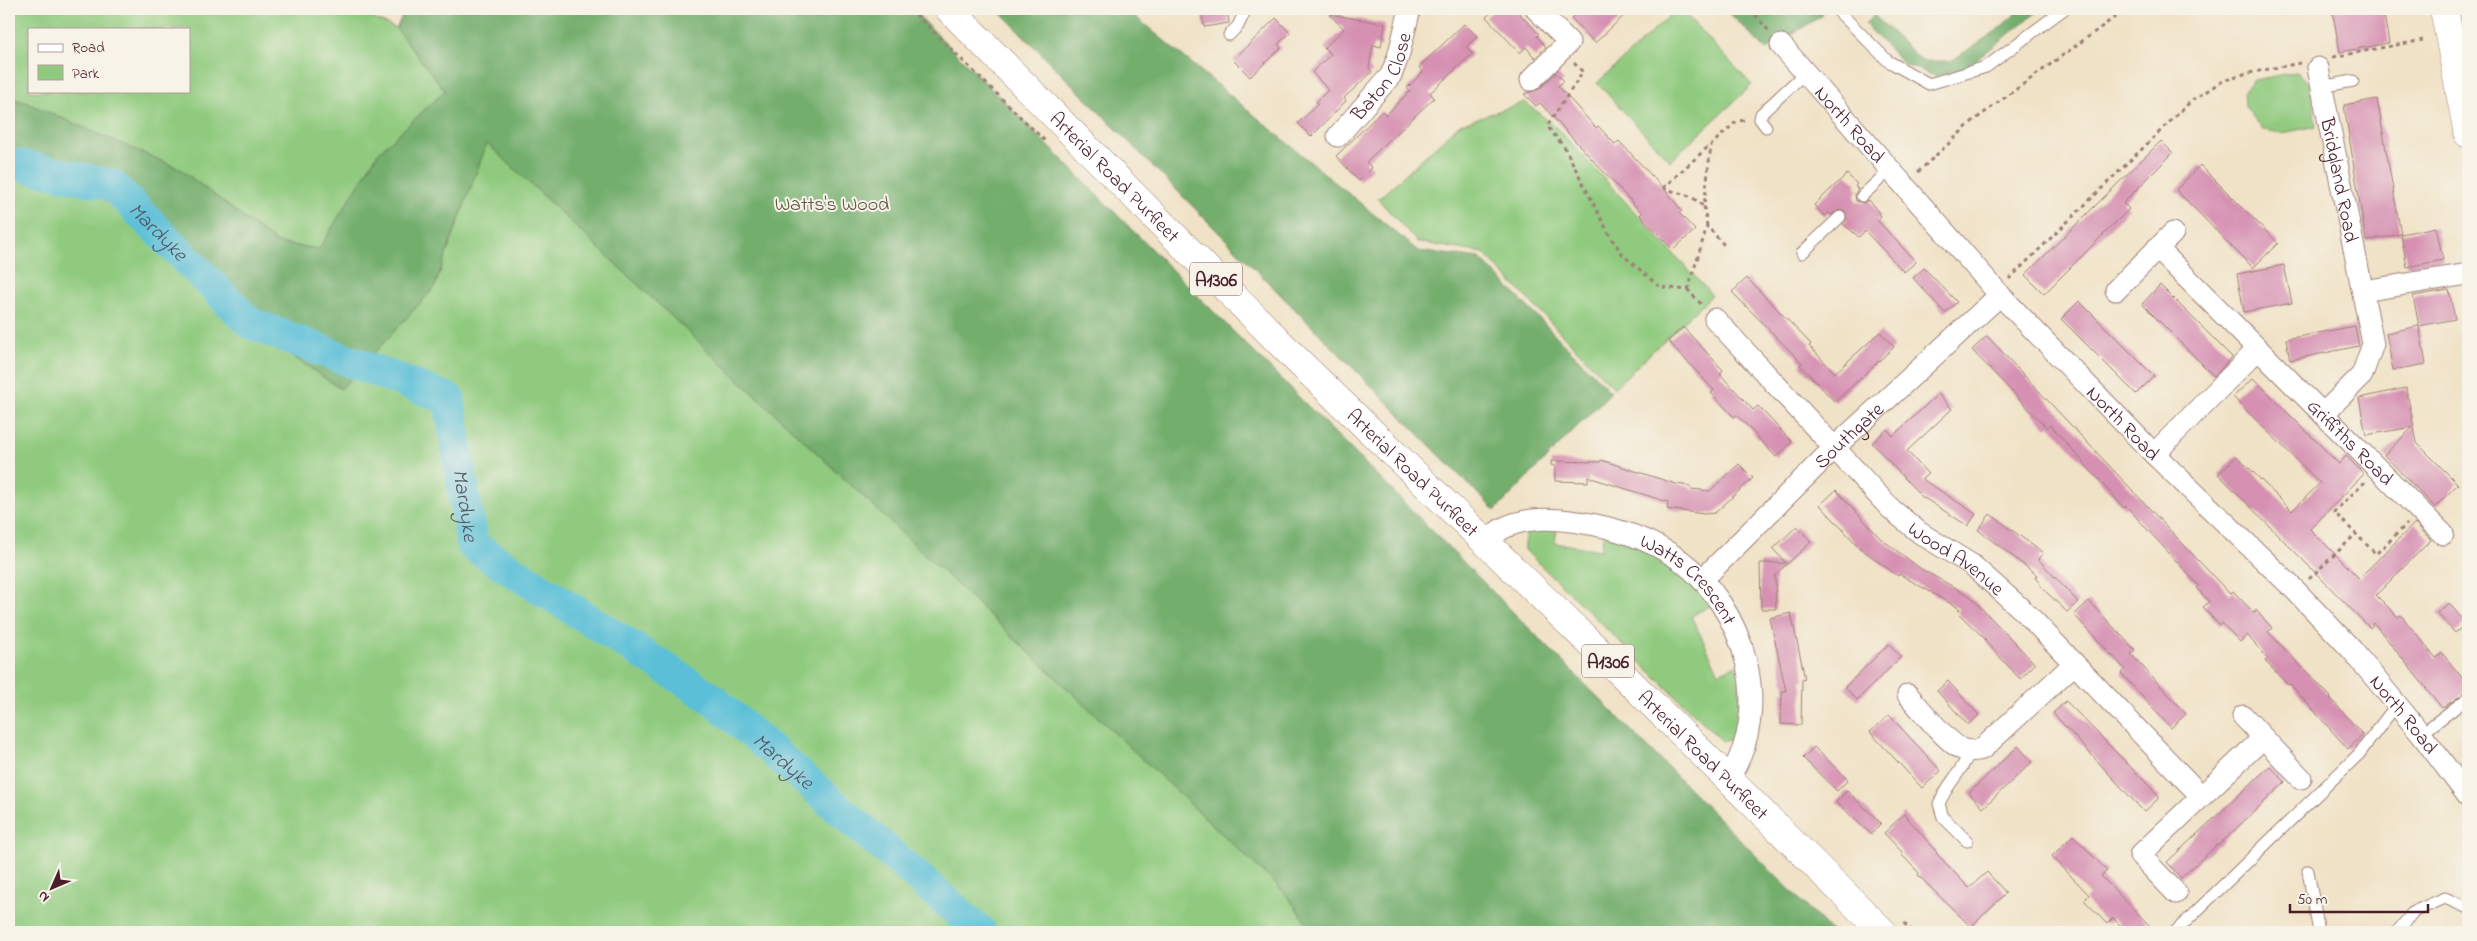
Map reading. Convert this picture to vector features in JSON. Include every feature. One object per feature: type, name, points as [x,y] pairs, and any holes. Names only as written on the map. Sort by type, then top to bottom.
[{"type":"main road","name":"Arterial Road Purfleet","points":[[949,9],[1297,360],[1883,932]]},
{"type":"main road","points":[[2444,9],[2468,134]]},
{"type":"street","name":"Baton Close","points":[[1338,136],[1392,75],[1410,9]]},
{"type":"street","points":[[1532,80],[1569,42],[1536,9]]},
{"type":"street","name":"North Road","points":[[1781,45],[1998,293],[2154,454],[2296,591],[2352,650],[2421,734],[2468,796]]},
{"type":"street","name":"Bridgland Road","points":[[2318,69],[2373,344],[2362,376],[2322,414]]},
{"type":"street","points":[[2116,290],[2173,233]]},
{"type":"street","name":"Griffiths Road","points":[[2158,248],[2443,534]]},
{"type":"street","points":[[2363,291],[2468,274]]},
{"type":"street","name":"Southgate","points":[[1702,580],[1835,447],[1998,293]]},
{"type":"street","name":"Wood Avenue","points":[[1715,319],[1891,509],[1920,532],[1972,565],[2026,613],[2201,796]]},
{"type":"street","points":[[2154,454],[2258,349]]},
{"type":"street","name":"Watts Crescent","points":[[1487,544],[1500,531],[1519,524],[1544,519],[1596,524],[1626,533],[1655,545],[1679,560],[1702,580],[1727,613],[1744,652],[1750,678],[1751,710],[1747,741],[1739,763],[1728,779]]},
{"type":"street","points":[[1908,695],[1960,749],[1970,751],[1982,749],[2074,664]]},
{"type":"street","points":[[2243,716],[2301,778]]},
{"type":"street","points":[[2176,893],[2140,854],[2263,738]]},
{"type":"lane","points":[[1229,35],[1238,26],[1246,9]]},
{"type":"lane","points":[[1836,9],[1888,61],[1929,84],[1986,67],[2064,9]]},
{"type":"lane","points":[[2318,69],[2353,81]]},
{"type":"lane","points":[[1763,123],[1765,110],[1805,73]]},
{"type":"lane","points":[[1862,196],[1891,169]]},
{"type":"lane","points":[[1802,253],[1840,217]]},
{"type":"lane","points":[[2421,734],[2468,698]]},
{"type":"lane","points":[[2175,932],[2359,754],[2397,704]]},
{"type":"lane","points":[[1967,841],[1943,817],[1939,804],[1946,787],[1964,767],[1970,751]]},
{"type":"lane","points":[[2308,871],[2319,932]]},
{"type":"lane","points":[[2398,932],[2413,912],[2445,898],[2468,908]]},
{"type":"path","points":[[1750,9],[1781,45]]},
{"type":"path","points":[[1905,185],[1973,121],[2126,9]]},
{"type":"path","points":[[1998,293],[2190,102],[2219,83],[2239,75],[2318,69],[2423,40]]},
{"type":"path","points":[[1562,49],[1583,72],[1547,126],[1564,148],[1610,236],[1623,255],[1660,287],[1688,290],[1715,319]]},
{"type":"path","points":[[1704,206],[1692,197],[1663,188],[1737,122],[1763,123]]},
{"type":"path","points":[[1688,290],[1707,226],[1704,206],[1710,145]]},
{"type":"path","points":[[1707,226],[1724,245]]},
{"type":"path","points":[[2377,469],[2334,512],[2376,554],[2419,511]]},
{"type":"path","points":[[2296,591],[2356,534]]},
{"type":"green space","points":[[9,9],[350,9],[396,28],[445,91],[378,153],[319,249],[277,243],[180,169],[9,97]]},
{"type":"green space","name":"Watts's Wood","points":[[406,9],[912,9],[1832,932],[1313,932],[1285,893],[487,143],[434,288],[341,389],[253,330],[98,194],[9,176],[9,97],[180,169],[277,243],[319,249],[378,153],[445,91],[396,28]]},
{"type":"green space","points":[[997,9],[1126,9],[1418,251],[1480,258],[1611,392],[1495,511]]},
{"type":"green space","points":[[1677,9],[1681,9],[1752,85],[1670,161],[1597,83]]},
{"type":"green space","points":[[1725,9],[1818,9],[1823,15],[1766,50]]},
{"type":"green space","points":[[2021,9],[2041,9],[1962,71],[1935,76],[1904,64],[1865,24],[1874,15],[1922,61],[1951,61],[1996,31]]},
{"type":"green space","points":[[2296,72],[2306,81],[2312,96],[2316,126],[2283,133],[2263,130],[2245,106],[2244,91],[2254,80]]},
{"type":"green space","points":[[1525,102],[1556,127],[1712,295],[1614,388],[1483,253],[1417,242],[1378,199],[1460,124]]},
{"type":"green space","points":[[487,143],[1285,893],[1313,932],[9,932],[9,176],[98,194],[253,330],[341,389],[434,288]]},
{"type":"green space","points":[[1557,527],[1555,543],[1601,550],[1604,529],[1683,570],[1712,605],[1691,616],[1719,673],[1736,665],[1739,681],[1741,724],[1733,740],[1722,741],[1525,550],[1525,535],[1534,528]]},
{"type":"building","points":[[1201,9],[1227,9],[1229,23],[1204,27]]},
{"type":"building","points":[[1495,9],[1515,9],[1539,34],[1537,36],[1546,47],[1535,58],[1526,47],[1520,53],[1486,17]]},
{"type":"building","points":[[1581,9],[1631,9],[1595,43],[1571,18]]},
{"type":"building","points":[[2332,9],[2383,9],[2389,43],[2340,52]]},
{"type":"building","points":[[1329,14],[1385,24],[1381,47],[1373,45],[1369,68],[1372,72],[1344,98],[1346,101],[1311,137],[1298,123],[1318,104],[1316,102],[1328,90],[1312,72],[1331,54],[1324,48],[1344,29]]},
{"type":"building","points":[[1276,18],[1290,33],[1278,44],[1281,48],[1250,77],[1233,60]]},
{"type":"building","points":[[1464,24],[1477,36],[1466,47],[1472,54],[1430,93],[1434,98],[1366,162],[1372,168],[1359,181],[1336,156],[1382,111],[1386,115],[1410,91],[1407,88],[1423,72],[1419,67]]},
{"type":"building","points":[[1556,73],[1564,81],[1558,86],[1596,128],[1598,126],[1615,144],[1619,141],[1666,191],[1682,211],[1679,213],[1695,230],[1673,250],[1640,215],[1642,213],[1540,103],[1536,106],[1524,94],[1539,89]]},
{"type":"building","points":[[2377,99],[2401,234],[2366,241],[2344,105]]},
{"type":"building","points":[[2161,141],[2173,153],[2123,203],[2129,209],[2044,294],[2025,275]]},
{"type":"building","points":[[2200,165],[2278,243],[2253,268],[2176,190]]},
{"type":"building","points":[[1847,174],[1857,184],[1855,186],[1858,189],[1855,194],[1856,201],[1863,203],[1869,200],[1881,216],[1877,220],[1916,262],[1904,272],[1865,231],[1859,237],[1843,224],[1847,219],[1845,212],[1839,210],[1831,215],[1828,212],[1824,216],[1814,205]]},
{"type":"building","points":[[2436,227],[2443,260],[2407,267],[2401,234]]},
{"type":"building","points":[[2284,265],[2292,303],[2244,312],[2237,274]]},
{"type":"building","points":[[1924,268],[1957,302],[1945,313],[1913,278]]},
{"type":"building","points":[[1747,278],[1811,344],[1809,346],[1835,373],[1880,332],[1894,347],[1835,402],[1800,365],[1802,363],[1732,292]]},
{"type":"building","points":[[2160,285],[2232,357],[2214,376],[2142,304]]},
{"type":"building","points":[[2449,290],[2455,319],[2419,326],[2413,296]]},
{"type":"building","points":[[2079,301],[2154,376],[2136,394],[2061,319]]},
{"type":"building","points":[[2355,326],[2359,346],[2290,360],[2286,339]]},
{"type":"building","points":[[2419,326],[2426,364],[2393,370],[2386,333]]},
{"type":"building","points":[[1683,327],[1723,370],[1720,374],[1753,410],[1758,406],[1792,442],[1776,457],[1737,415],[1734,417],[1711,393],[1714,390],[1668,341]]},
{"type":"building","points":[[1987,336],[2230,594],[2233,591],[2254,613],[2256,610],[2272,628],[2268,632],[2331,697],[2363,735],[2348,749],[2290,684],[2288,685],[2265,661],[2268,659],[2247,635],[2240,642],[2222,623],[2220,626],[2203,607],[2209,602],[2197,588],[2199,586],[2126,506],[2124,508],[2050,425],[2047,428],[1972,350]]},
{"type":"building","points":[[2253,378],[2339,464],[2346,456],[2364,474],[2310,529],[2359,578],[2415,523],[2431,540],[2376,595],[2398,617],[2401,615],[2436,658],[2442,653],[2468,685],[2468,691],[2442,708],[2374,623],[2370,628],[2218,474],[2237,456],[2292,511],[2320,483],[2233,397]]},
{"type":"building","points":[[2406,388],[2417,443],[2458,484],[2435,507],[2384,455],[2413,427],[2366,435],[2359,398]]},
{"type":"building","points":[[1938,394],[1952,409],[1907,451],[1928,474],[1922,479],[1976,514],[1968,526],[1921,496],[1872,443],[1887,429],[1893,436]]},
{"type":"building","points":[[1601,460],[1676,484],[1690,486],[1691,489],[1710,491],[1739,464],[1753,478],[1715,513],[1704,514],[1667,509],[1668,502],[1588,477],[1588,482],[1555,481],[1555,466],[1551,465],[1551,461],[1600,462]]},
{"type":"building","points":[[1836,490],[1880,538],[1921,569],[1970,596],[2035,664],[2020,679],[1986,640],[1957,612],[1960,609],[1899,574],[1898,576],[1860,548],[1820,505]]},
{"type":"building","points":[[1990,514],[2043,553],[2038,559],[2078,602],[2067,612],[2039,585],[2041,584],[2035,578],[2037,575],[1978,530]]},
{"type":"building","points":[[1797,526],[1811,542],[1775,575],[1776,609],[1761,609],[1760,563],[1786,563],[1773,549]]},
{"type":"building","points":[[2089,601],[2135,650],[2131,654],[2186,714],[2171,728],[2121,673],[2125,669],[2074,615]]},
{"type":"building","points":[[2449,603],[2466,624],[2455,633],[2437,613]]},
{"type":"building","points":[[1791,613],[1805,679],[1802,680],[1801,725],[1781,724],[1782,691],[1786,691],[1770,618]]},
{"type":"building","points":[[1889,644],[1901,657],[1857,700],[1845,687]]},
{"type":"building","points":[[1948,681],[1979,715],[1968,725],[1937,691]]},
{"type":"building","points":[[2066,701],[2160,797],[2144,812],[2053,713]]},
{"type":"building","points":[[1889,715],[1941,771],[1922,788],[1870,732]]},
{"type":"building","points":[[2018,746],[2032,762],[1983,808],[1969,793]]},
{"type":"building","points":[[1814,747],[1848,780],[1837,791],[1803,758]]},
{"type":"building","points":[[2270,766],[2285,782],[2218,846],[2181,878],[2167,862]]},
{"type":"building","points":[[1847,791],[1881,823],[1871,834],[1836,802]]},
{"type":"building","points":[[1904,814],[1936,853],[1969,888],[1987,872],[2006,893],[1971,927],[1918,875],[1919,873],[1901,854],[1902,852],[1884,833]]},
{"type":"building","points":[[2073,835],[2107,871],[2101,876],[2156,932],[2127,932],[2113,918],[2107,924],[2084,900],[2089,895],[2052,856]]},
{"type":"waterway","name":"Mardyke","points":[[9,163],[112,185],[250,323],[449,399],[472,545],[710,697],[981,932]]}]
